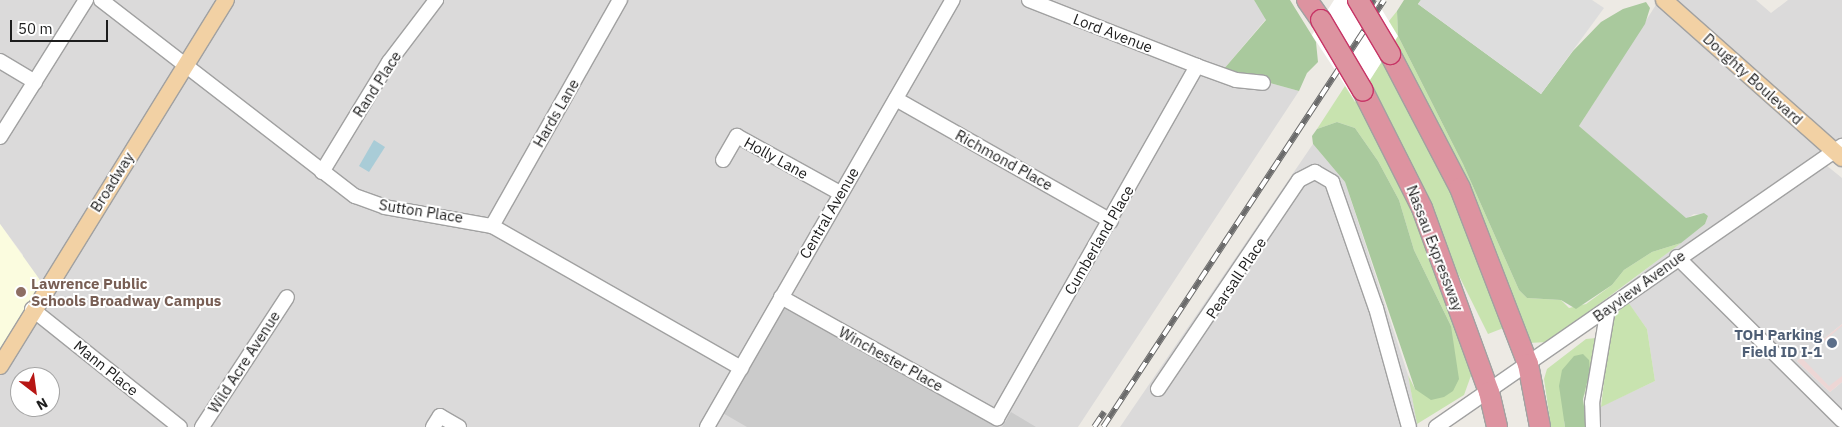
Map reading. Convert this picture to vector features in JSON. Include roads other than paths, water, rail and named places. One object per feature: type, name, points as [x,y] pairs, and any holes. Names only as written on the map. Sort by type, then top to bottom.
[{"type":"highway","name":"Nassau Expressway","points":[[1307,0],[1363,91],[1422,208],[1489,392],[1497,427]]},
{"type":"highway","points":[[1358,0],[1390,54],[1460,188],[1528,364],[1540,427]]},
{"type":"main road","name":"Broadway","points":[[0,366],[32,309],[226,0]]},
{"type":"main road","name":"Doughty Boulevard","points":[[1664,0],[1839,152]]},
{"type":"street","points":[[0,137],[86,0]]},
{"type":"street","name":"Sutton Place","points":[[101,0],[322,172],[369,202],[492,226],[741,368]]},
{"type":"street","name":"Rand Place","points":[[322,172],[389,62],[436,0]]},
{"type":"street","name":"Hards Lane","points":[[492,226],[620,0]]},
{"type":"street","name":"Central Avenue","points":[[707,427],[840,193],[953,0]]},
{"type":"street","name":"Lord Avenue","points":[[1029,0],[1236,80],[1263,83]]},
{"type":"street","points":[[0,60],[35,82]]},
{"type":"street","name":"Cumberland Place","points":[[1000,413],[1111,221],[1197,66]]},
{"type":"street","name":"Richmond Place","points":[[896,99],[1111,221]]},
{"type":"street","name":"Holly Lane","points":[[722,160],[737,136],[840,193]]},
{"type":"street","name":"Bayview Avenue","points":[[1436,427],[1489,392],[1677,257],[1839,152]]},
{"type":"street","name":"Pearsall Place","points":[[1158,389],[1300,180],[1315,172],[1332,182],[1379,316],[1409,427]]},
{"type":"street","points":[[1677,257],[1842,420]]},
{"type":"street","name":"Wild Acre Avenue","points":[[202,427],[287,297]]},
{"type":"street","name":"Winchester Place","points":[[781,297],[997,418],[1000,413]]},
{"type":"street","points":[[1594,427],[1592,403],[1608,308]]},
{"type":"street","name":"Mann Place","points":[[32,309],[180,427]]},
{"type":"street","points":[[433,427],[440,416],[459,427]]},
{"type":"water","points":[[374,140],[385,147],[369,172],[359,166]]},
{"type":"railway","points":[[1364,17],[1374,0]]},
{"type":"railway","points":[[1103,427],[1384,0]]},
{"type":"railway","points":[[1094,427],[1104,412]]},
{"type":"place","name":"Lawrence Public Schools Broadway Campus","points":[[21,292]]},
{"type":"place","name":"TOH Parking Field ID I-1","points":[[1832,343]]}]
